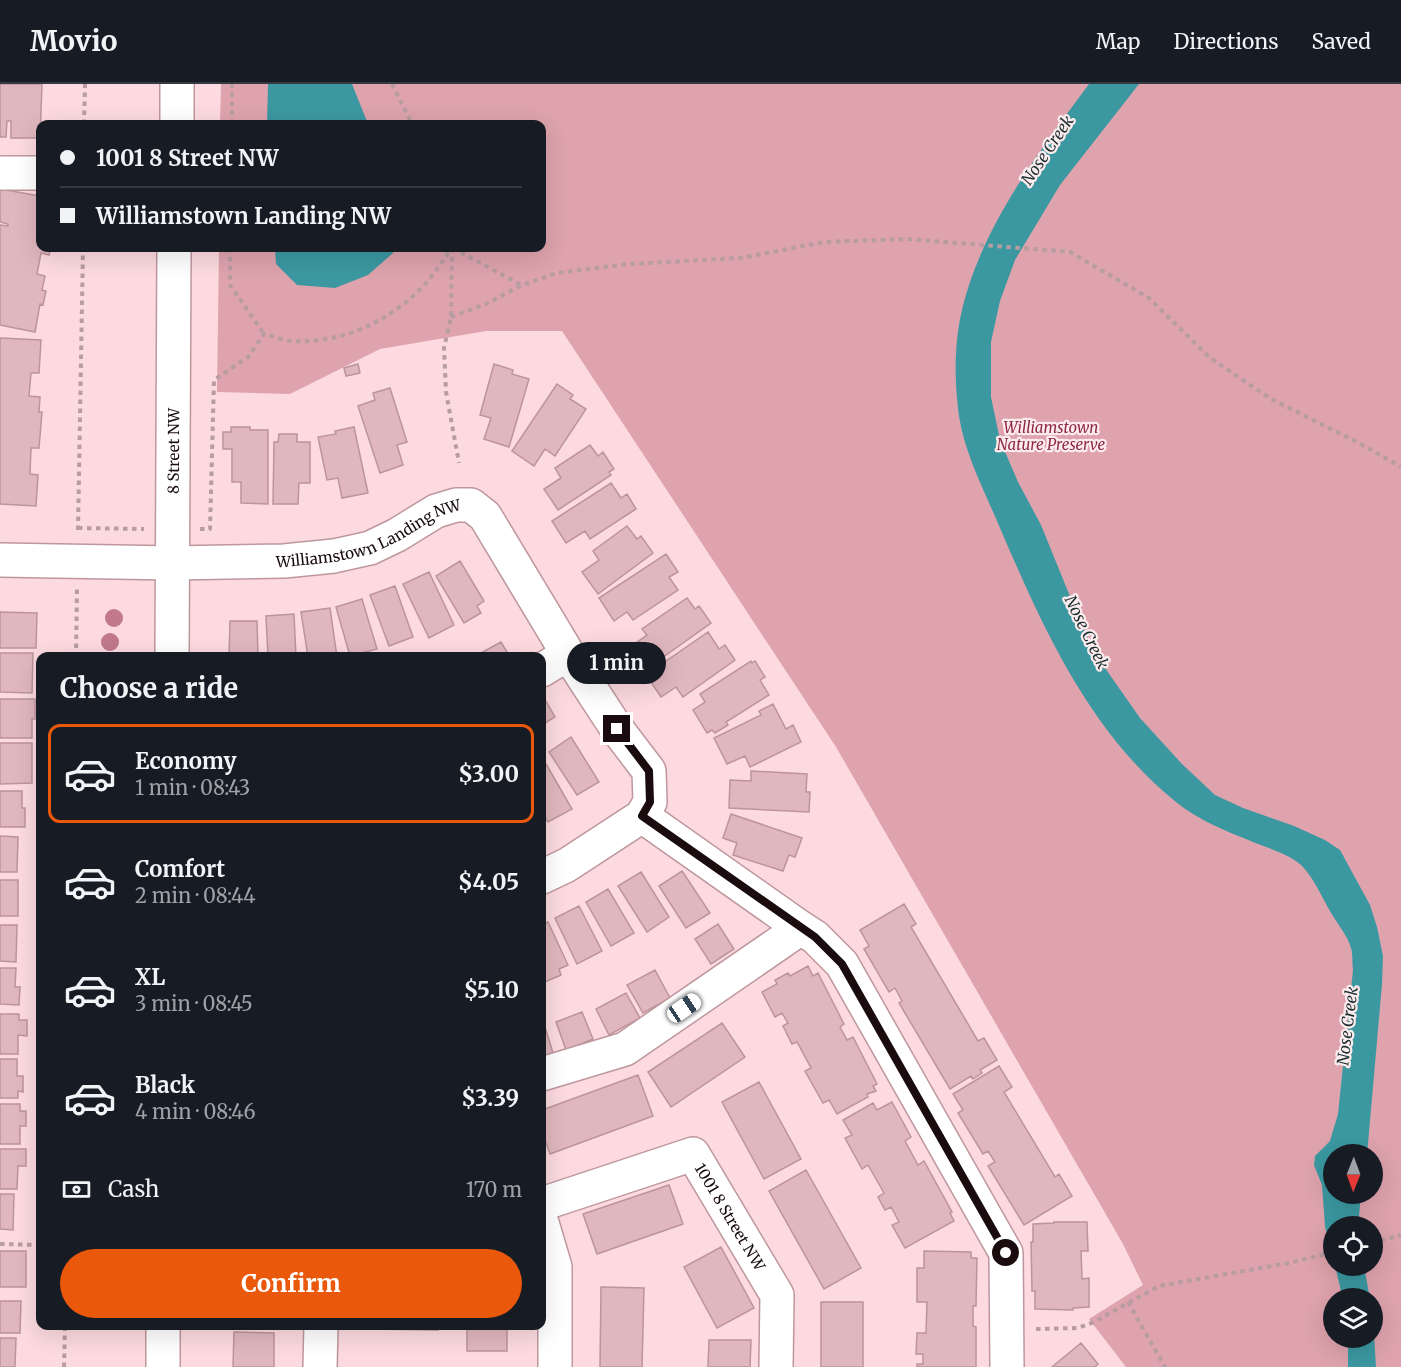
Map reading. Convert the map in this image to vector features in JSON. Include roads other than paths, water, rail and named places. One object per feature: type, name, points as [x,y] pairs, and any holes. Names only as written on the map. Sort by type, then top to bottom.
[{"type":"street","points":[[177,84],[177,120]]},
{"type":"street","points":[[0,173],[36,173]]},
{"type":"street","name":"8 Street NW","points":[[172,652],[174,252]]},
{"type":"street","name":"Williamstown Landing NW","points":[[0,560],[173,563],[284,561],[334,556],[370,548],[397,535],[436,511],[456,505],[471,505],[485,516],[555,662],[617,729],[649,771],[650,802],[642,816]]},
{"type":"street","points":[[546,875],[567,865],[642,816],[808,933],[842,964],[1006,1253],[1006,1367]]},
{"type":"street","points":[[546,1073],[625,1049],[808,933]]},
{"type":"street","name":"1001 8 Street NW","points":[[546,1203],[693,1154],[777,1295],[776,1367]]},
{"type":"street","points":[[546,1237],[555,1267],[555,1367]]},
{"type":"street","points":[[163,1330],[163,1367]]},
{"type":"street","points":[[320,1367],[321,1330]]},
{"type":"water","points":[[268,84],[352,84],[366,120],[267,120]]},
{"type":"water","name":"Nose Creek","points":[[1089,84],[1139,84],[1060,185],[1015,260],[1000,301],[991,342],[991,397],[1000,440],[1018,482],[1041,525],[1082,626],[1105,668],[1140,718],[1182,764],[1215,795],[1243,808],[1294,826],[1325,840],[1340,850],[1370,905],[1383,956],[1368,1144],[1327,1144],[1338,1114],[1353,970],[1352,953],[1345,934],[1314,881],[1301,865],[1284,854],[1233,834],[1194,814],[1176,802],[1145,774],[1118,744],[1093,711],[1033,603],[982,487],[962,431],[956,382],[956,359],[957,336],[967,292],[978,260],[993,229],[1010,198]]},
{"type":"water","points":[[275,252],[393,252],[368,275],[335,288],[297,285],[276,264]]},
{"type":"water","points":[[1323,1148],[1323,1199],[1322,1185],[1314,1165],[1315,1156]]},
{"type":"water","points":[[1323,1204],[1360,1204],[1359,1216],[1324,1216]]},
{"type":"water","points":[[1337,1276],[1366,1276],[1368,1288],[1340,1288]]},
{"type":"water","points":[[1348,1348],[1375,1348],[1376,1367],[1348,1367]]},
{"type":"park label","name":"Williamstown Nature Preserve","points":[[1051,436]]}]
